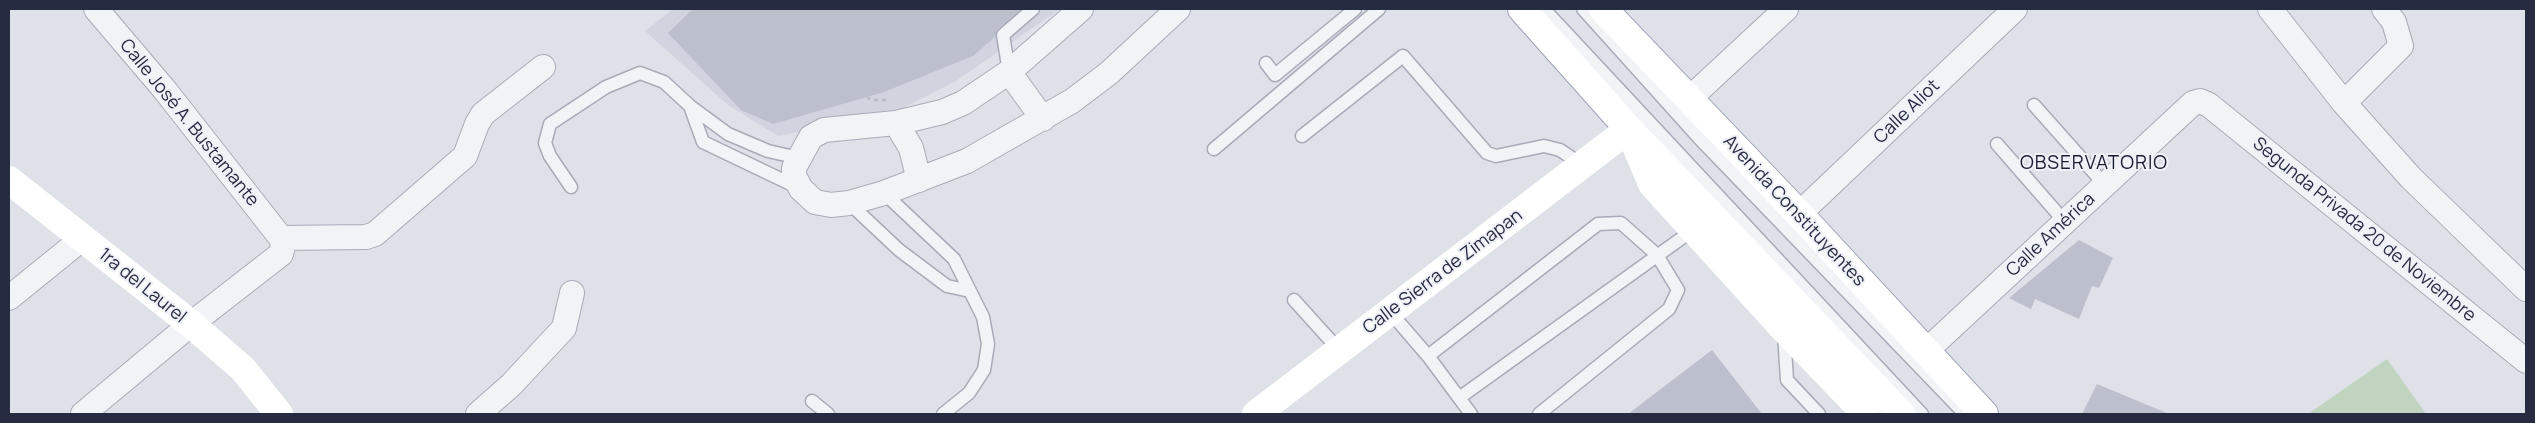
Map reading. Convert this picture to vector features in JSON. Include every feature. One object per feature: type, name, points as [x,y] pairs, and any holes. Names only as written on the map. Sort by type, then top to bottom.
[{"type":"street","name":"Calle José A. Bustamante","points":[[96,9],[164,89],[281,238]]},
{"type":"street","points":[[1081,9],[1010,72],[963,103],[942,112],[896,123],[824,130],[811,137],[794,168],[794,176],[801,189],[815,202],[831,205],[849,203],[884,193],[967,161],[1072,101],[1109,73],[1178,9]]},
{"type":"street","points":[[1522,9],[1628,129],[1900,414]]},
{"type":"street","name":"Avenida Constituyentes","points":[[1602,9],[1799,214],[1984,414]]},
{"type":"street","points":[[1688,100],[1786,9]]},
{"type":"street","name":"Calle Aliot","points":[[1799,214],[2014,9]]},
{"type":"street","points":[[2270,9],[2344,103],[2411,178],[2526,289]]},
{"type":"street","points":[[2344,103],[2401,46],[2394,22],[2384,9]]},
{"type":"street","points":[[279,414],[243,369],[191,324],[281,254],[281,238],[366,237],[375,234],[465,156],[477,124],[483,114],[543,67]]},
{"type":"street","points":[[1010,72],[1043,119]]},
{"type":"street","name":"Calle América","points":[[1926,351],[2192,103],[2200,101]]},
{"type":"street","name":"Segunda Privada 20 de Noviembre","points":[[2200,101],[2216,111],[2526,361]]},
{"type":"street","points":[[896,123],[911,148],[919,180]]},
{"type":"street","points":[[1628,129],[1652,184],[1784,330],[1866,414]]},
{"type":"street","name":"Calle Sierra de Zimapan","points":[[1256,414],[1628,129]]},
{"type":"street","name":"1ra del Laurel","points":[[9,180],[191,324],[83,414]]},
{"type":"street","points":[[9,298],[83,238]]},
{"type":"street","points":[[478,414],[511,385],[564,328],[572,293]]},
{"type":"lane","points":[[1010,72],[1003,35],[1033,9]]},
{"type":"lane","points":[[1266,64],[1275,75],[1355,9]]},
{"type":"lane","points":[[1214,149],[1379,9]]},
{"type":"lane","points":[[1544,9],[1922,414]]},
{"type":"lane","points":[[1583,9],[1699,138],[1965,414]]},
{"type":"lane","points":[[1302,136],[1403,56],[1488,153],[1496,156],[1544,146],[1560,150],[1582,165]]},
{"type":"lane","points":[[571,187],[550,156],[545,143],[550,124],[606,87],[640,73],[664,82],[690,106],[728,134],[768,151],[799,158]]},
{"type":"lane","points":[[2034,105],[2105,185]]},
{"type":"lane","points":[[690,106],[703,142],[801,189]]},
{"type":"lane","points":[[1996,144],[2065,222]]},
{"type":"lane","points":[[884,193],[954,259],[983,317],[988,344],[984,370],[969,393],[943,414]]},
{"type":"lane","points":[[849,203],[899,250],[948,286],[970,291]]},
{"type":"lane","points":[[1428,356],[1598,224],[1621,223],[1657,255],[1678,290],[1669,309],[1539,414]]},
{"type":"lane","points":[[1459,398],[1693,230]]},
{"type":"lane","points":[[1294,300],[1340,351]]},
{"type":"lane","points":[[1390,312],[1428,356],[1471,414]]},
{"type":"lane","points":[[1784,330],[1787,380],[1819,414]]},
{"type":"lane","points":[[812,401],[828,414]]},
{"type":"path","points":[[867,97],[871,100],[894,100]]},
{"type":"shaded area","points":[[673,9],[1060,9],[956,81],[891,114],[778,136],[728,105],[645,31]]},
{"type":"green space","points":[[2387,359],[2426,414],[2308,414]]},
{"type":"building","points":[[693,9],[1021,9],[998,29],[995,37],[973,56],[884,92],[773,124],[741,110],[668,33]]},
{"type":"building","points":[[2079,240],[2113,258],[2099,288],[2092,286],[2079,319],[2035,299],[2031,309],[2009,298]]},
{"type":"building","points":[[1712,350],[1762,414],[1628,414]]},
{"type":"building","points":[[2097,384],[2169,414],[2082,414]]},
{"type":"district","name":"OBSERVATORIO","points":[[2094,164]]}]
